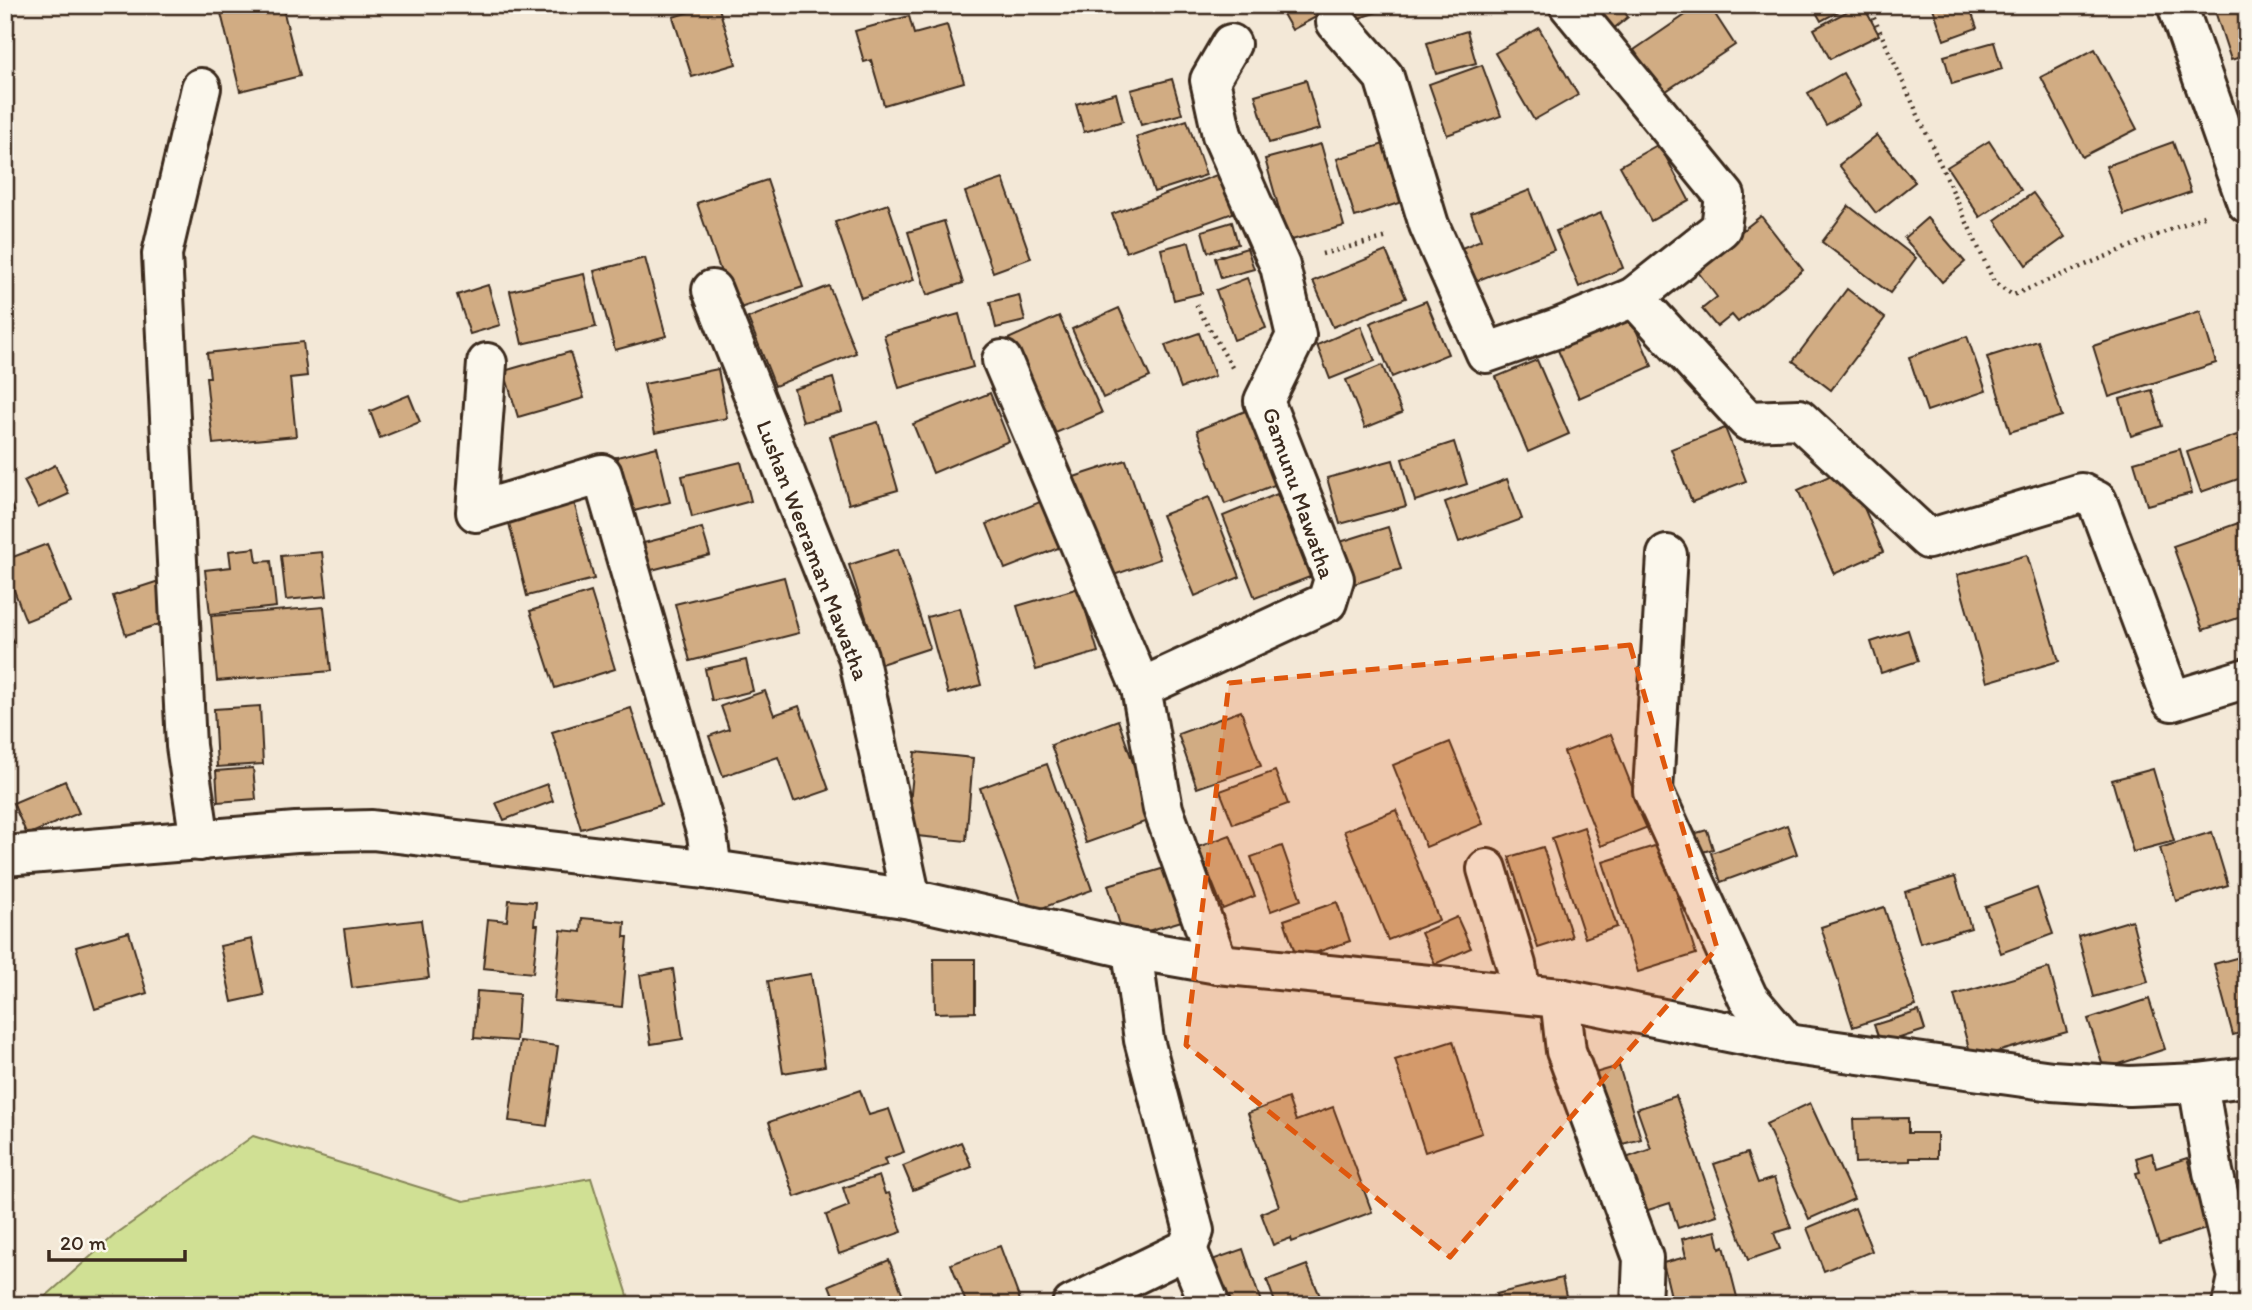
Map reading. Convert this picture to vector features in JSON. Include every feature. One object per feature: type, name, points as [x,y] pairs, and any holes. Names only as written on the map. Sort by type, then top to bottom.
[{"type":"street","points":[[1336,22],[1384,77],[1429,225],[1486,353],[1634,297],[1721,228],[1725,196],[1569,5]]},
{"type":"street","points":[[2177,5],[2246,201]]},
{"type":"street","name":"Gamunu Mawatha","points":[[1141,688],[1327,602],[1334,579],[1264,401],[1296,336],[1280,266],[1222,135],[1210,80],[1231,44]]},
{"type":"street","points":[[200,841],[186,746],[162,254],[201,88]]},
{"type":"street","name":"Lushan Weeraman Mawatha","points":[[712,290],[858,656],[911,899]]},
{"type":"street","points":[[1634,297],[1748,421],[1799,419],[1928,538],[2081,493],[2097,501],[2172,702],[2247,678]]},
{"type":"street","points":[[1002,360],[1141,688],[1163,809],[1218,964]]},
{"type":"street","points":[[487,363],[476,512],[602,474],[707,835],[712,870]]},
{"type":"street","points":[[1667,555],[1653,790],[1748,998],[1787,1044]]},
{"type":"street","points":[[5,856],[296,832],[372,830],[712,870],[911,899],[1132,949],[1218,964],[1560,998],[1787,1044],[2052,1081],[2129,1086],[2198,1083],[2247,1077]]},
{"type":"street","points":[[1487,869],[1516,965],[1521,993]]},
{"type":"street","points":[[1072,1305],[1187,1249],[1194,1231],[1144,1040],[1132,949]]},
{"type":"street","points":[[1560,998],[1566,1051],[1643,1258],[1641,1305]]},
{"type":"street","points":[[2198,1083],[2213,1172],[2238,1277],[2232,1305]]},
{"type":"street","points":[[1187,1249],[1210,1305]]},
{"type":"path","points":[[1868,5],[1994,282],[2013,295],[2246,201]]},
{"type":"path","points":[[1280,266],[1429,225]]},
{"type":"path","points":[[1196,305],[1243,388],[1264,401]]},
{"type":"highlighted area","points":[[1630,645],[1717,948],[1450,1257],[1186,1045],[1229,683]]},
{"type":"green space","points":[[253,1136],[464,1201],[591,1178],[631,1305],[36,1305],[116,1234]]},
{"type":"building","points":[[219,5],[282,5],[300,76],[240,91]]},
{"type":"building","points":[[718,5],[736,64],[692,77],[673,17]]},
{"type":"building","points":[[1278,5],[1309,5],[1316,17],[1292,30]]},
{"type":"building","points":[[1355,5],[1399,5],[1359,18]]},
{"type":"building","points":[[1583,5],[1619,5],[1628,17],[1607,34]]},
{"type":"building","points":[[1700,5],[1709,5],[1735,45],[1663,93],[1634,50]]},
{"type":"building","points":[[1812,5],[1850,5],[1821,21]]},
{"type":"building","points":[[1863,5],[1879,35],[1830,59],[1814,29]]},
{"type":"building","points":[[1932,5],[1969,5],[1977,28],[1944,40]]},
{"type":"building","points":[[2213,5],[2247,5],[2247,55],[2231,60]]},
{"type":"building","points":[[909,16],[914,34],[947,25],[964,82],[884,105],[871,60],[864,62],[855,31]]},
{"type":"building","points":[[1539,28],[1578,95],[1534,120],[1495,53]]},
{"type":"building","points":[[1467,31],[1476,63],[1436,74],[1427,43]]},
{"type":"building","points":[[1994,42],[2002,69],[1952,84],[1944,56]]},
{"type":"building","points":[[2095,49],[2137,129],[2082,157],[2041,77]]},
{"type":"building","points":[[1482,65],[1501,116],[1447,135],[1429,84]]},
{"type":"building","points":[[1843,73],[1861,105],[1826,125],[1808,93]]},
{"type":"building","points":[[1172,79],[1182,114],[1141,125],[1131,90]]},
{"type":"building","points":[[1306,80],[1320,129],[1269,143],[1255,95]]},
{"type":"building","points":[[1116,93],[1123,121],[1084,132],[1076,104]]},
{"type":"building","points":[[1187,120],[1206,175],[1154,192],[1136,137]]},
{"type":"building","points":[[1877,135],[1915,182],[1876,213],[1839,165]]},
{"type":"building","points":[[1989,141],[2021,190],[1980,217],[1947,167]]},
{"type":"building","points":[[1390,142],[1408,200],[1355,217],[1337,159]]},
{"type":"building","points":[[2173,142],[2191,192],[2124,215],[2106,166]]},
{"type":"building","points":[[1321,144],[1344,226],[1288,241],[1265,159]]},
{"type":"building","points":[[1659,144],[1689,200],[1651,221],[1620,166]]},
{"type":"building","points":[[1230,170],[1244,209],[1126,252],[1112,214]]},
{"type":"building","points":[[1003,179],[1031,258],[993,272],[965,192]]},
{"type":"building","points":[[767,180],[803,287],[734,310],[697,203]]},
{"type":"building","points":[[1530,190],[1554,250],[1466,285],[1452,252],[1481,240],[1471,213]]},
{"type":"building","points":[[2033,193],[2065,237],[2026,265],[1995,220]]},
{"type":"building","points":[[888,204],[914,280],[861,298],[835,222]]},
{"type":"building","points":[[1849,206],[1916,258],[1890,293],[1822,242]]},
{"type":"building","points":[[1601,213],[1623,268],[1579,287],[1556,231]]},
{"type":"building","points":[[1761,216],[1803,270],[1738,322],[1732,315],[1717,327],[1702,309],[1717,297],[1695,268]]},
{"type":"building","points":[[1927,218],[1965,262],[1942,282],[1904,238]]},
{"type":"building","points":[[944,221],[963,283],[927,295],[908,232]]},
{"type":"building","points":[[1232,222],[1238,244],[1208,252],[1202,231]]},
{"type":"building","points":[[1189,242],[1202,293],[1174,300],[1161,249]]},
{"type":"building","points":[[1247,248],[1254,269],[1221,278],[1215,258]]},
{"type":"building","points":[[1386,251],[1406,298],[1333,327],[1313,281]]},
{"type":"building","points":[[645,258],[666,336],[615,350],[594,271]]},
{"type":"building","points":[[584,274],[596,327],[522,344],[510,291]]},
{"type":"building","points":[[1247,278],[1266,328],[1234,340],[1216,290]]},
{"type":"building","points":[[488,285],[500,325],[470,334],[457,295]]},
{"type":"building","points":[[829,286],[856,353],[775,386],[748,318]]},
{"type":"building","points":[[1847,289],[1885,318],[1831,390],[1793,361]]},
{"type":"building","points":[[1019,295],[1025,321],[996,328],[990,302]]},
{"type":"building","points":[[1426,301],[1448,354],[1392,377],[1370,323]]},
{"type":"building","points":[[1119,308],[1150,377],[1103,398],[1072,329]]},
{"type":"building","points":[[2200,311],[2216,363],[2109,397],[2093,346]]},
{"type":"building","points":[[959,314],[973,367],[899,388],[884,335]]},
{"type":"building","points":[[1059,316],[1102,413],[1051,435],[1008,339]]},
{"type":"building","points":[[1630,316],[1652,366],[1579,398],[1557,348]]},
{"type":"building","points":[[1361,326],[1375,361],[1330,379],[1317,345]]},
{"type":"building","points":[[1199,333],[1215,376],[1181,388],[1165,345]]},
{"type":"building","points":[[1967,336],[1986,391],[1927,411],[1909,357]]},
{"type":"building","points":[[2038,341],[2062,416],[2010,432],[1987,357]]},
{"type":"building","points":[[303,342],[307,376],[290,378],[296,436],[213,444],[206,377],[210,377],[207,353]]},
{"type":"building","points":[[570,352],[584,398],[518,417],[504,371]]},
{"type":"building","points":[[1537,360],[1569,434],[1528,452],[1496,377]]},
{"type":"building","points":[[1382,365],[1402,413],[1365,428],[1346,380]]},
{"type":"building","points":[[718,369],[727,418],[655,433],[644,384]]},
{"type":"building","points":[[833,378],[842,412],[803,422],[794,389]]},
{"type":"building","points":[[2152,390],[2162,426],[2131,436],[2120,399]]},
{"type":"building","points":[[990,393],[1009,441],[933,473],[913,424]]},
{"type":"building","points":[[409,395],[420,422],[380,438],[370,411]]},
{"type":"building","points":[[1248,410],[1277,484],[1225,504],[1197,430]]},
{"type":"building","points":[[878,422],[898,490],[849,504],[830,436]]},
{"type":"building","points":[[1725,428],[1746,481],[1692,502],[1671,449]]},
{"type":"building","points":[[2237,435],[2247,462],[2247,476],[2201,492],[2187,452]]},
{"type":"building","points":[[1454,442],[1467,484],[1415,501],[1402,459]]},
{"type":"building","points":[[657,447],[670,502],[630,512],[617,457]]},
{"type":"building","points":[[2180,449],[2192,493],[2147,505],[2134,462]]},
{"type":"building","points":[[1126,460],[1160,559],[1108,577],[1074,477]]},
{"type":"building","points":[[1393,460],[1406,506],[1340,524],[1327,478]]},
{"type":"building","points":[[741,462],[751,501],[692,517],[682,476]]},
{"type":"building","points":[[55,465],[69,494],[38,508],[24,481]]},
{"type":"building","points":[[1847,468],[1883,552],[1834,574],[1798,490]]},
{"type":"building","points":[[1507,479],[1522,519],[1459,542],[1445,502]]},
{"type":"building","points":[[5,491],[14,511],[5,514]]},
{"type":"building","points":[[1277,494],[1310,577],[1255,598],[1223,516]]},
{"type":"building","points":[[1209,497],[1240,577],[1195,596],[1162,515]]},
{"type":"building","points":[[573,498],[594,579],[527,596],[507,515]]},
{"type":"building","points":[[1047,499],[1066,545],[1005,569],[987,524]]},
{"type":"building","points":[[2247,520],[2247,594],[2244,595],[2247,615],[2203,630],[2173,546]]},
{"type":"building","points":[[1388,527],[1401,569],[1354,584],[1340,542]]},
{"type":"building","points":[[702,528],[710,555],[640,573],[632,546]]},
{"type":"building","points":[[47,544],[71,603],[26,621],[5,567],[5,560]]},
{"type":"building","points":[[255,548],[257,562],[271,561],[276,607],[210,614],[205,570],[231,567],[229,551]]},
{"type":"building","points":[[898,549],[930,648],[881,664],[849,565]]},
{"type":"building","points":[[322,552],[327,596],[286,600],[281,556]]},
{"type":"building","points":[[2027,555],[2059,661],[1987,682],[1957,575]]},
{"type":"building","points":[[784,577],[799,633],[690,661],[675,604]]},
{"type":"building","points":[[165,579],[178,618],[126,635],[113,596]]},
{"type":"building","points":[[1079,588],[1098,652],[1036,670],[1017,606]]},
{"type":"building","points":[[591,592],[615,669],[555,688],[530,611]]},
{"type":"building","points":[[324,607],[331,671],[217,681],[211,616]]},
{"type":"building","points":[[960,608],[981,685],[948,694],[927,617]]},
{"type":"building","points":[[5,622],[13,642],[5,645]]},
{"type":"building","points":[[1908,630],[1918,661],[1881,673],[1871,642]]},
{"type":"building","points":[[746,660],[753,691],[712,701],[705,669]]},
{"type":"building","points":[[765,691],[774,715],[799,706],[829,790],[794,802],[778,757],[723,776],[709,736],[729,729],[721,706]]},
{"type":"building","points":[[260,706],[263,764],[217,767],[214,709]]},
{"type":"building","points":[[631,708],[661,805],[581,829],[552,732]]},
{"type":"building","points":[[1241,711],[1261,766],[1197,788],[1178,734]]},
{"type":"building","points":[[1118,720],[1153,819],[1086,843],[1051,745]]},
{"type":"building","points":[[1611,734],[1648,827],[1601,846],[1564,752]]},
{"type":"building","points":[[1450,742],[1483,824],[1426,847],[1393,765]]},
{"type":"building","points":[[915,752],[973,758],[966,841],[907,835]]},
{"type":"building","points":[[1047,764],[1092,890],[1025,914],[980,788]]},
{"type":"building","points":[[253,768],[256,799],[218,802],[216,771]]},
{"type":"building","points":[[2153,769],[2174,841],[2133,852],[2112,780]]},
{"type":"building","points":[[1275,771],[1288,804],[1233,824],[1220,791]]},
{"type":"building","points":[[65,781],[79,813],[27,835],[13,803]]},
{"type":"building","points":[[547,784],[553,801],[504,820],[496,803]]},
{"type":"building","points":[[1396,810],[1439,920],[1388,940],[1344,831]]},
{"type":"building","points":[[1787,825],[1797,854],[1721,882],[1711,853]]},
{"type":"building","points":[[1584,827],[1617,927],[1585,938],[1552,838]]},
{"type":"building","points":[[1707,830],[1713,849],[1685,857],[1679,838]]},
{"type":"building","points":[[2212,832],[2228,885],[2176,901],[2160,848]]},
{"type":"building","points":[[1230,835],[1255,896],[1223,909],[1198,847]]},
{"type":"building","points":[[1661,844],[1696,954],[1638,972],[1603,862]]},
{"type":"building","points":[[1282,846],[1301,900],[1271,911],[1251,857]]},
{"type":"building","points":[[1543,847],[1572,937],[1538,948],[1509,857]]},
{"type":"building","points":[[1168,867],[1185,920],[1124,938],[1108,885]]},
{"type":"building","points":[[1955,877],[1971,928],[1920,943],[1905,892]]},
{"type":"building","points":[[2037,888],[2053,934],[2001,953],[1985,907]]},
{"type":"building","points":[[509,900],[536,902],[534,925],[538,925],[533,973],[483,968],[488,919],[507,921]]},
{"type":"building","points":[[1337,902],[1350,941],[1297,959],[1284,920]]},
{"type":"building","points":[[1884,907],[1916,1006],[1853,1027],[1821,927]]},
{"type":"building","points":[[1457,917],[1471,948],[1435,964],[1421,933]]},
{"type":"building","points":[[582,918],[625,922],[624,937],[628,937],[622,1007],[554,1001],[561,930],[581,932]]},
{"type":"building","points":[[421,920],[429,978],[352,988],[344,929]]},
{"type":"building","points":[[2132,920],[2148,982],[2094,997],[2078,936]]},
{"type":"building","points":[[129,932],[147,993],[95,1009],[76,947]]},
{"type":"building","points":[[252,939],[264,995],[232,1002],[220,946]]},
{"type":"building","points":[[2247,955],[2247,1031],[2233,1035],[2214,964]]},
{"type":"building","points":[[934,959],[975,959],[975,1012],[935,1013]]},
{"type":"building","points":[[2049,968],[2067,1032],[1972,1059],[1954,995]]},
{"type":"building","points":[[673,969],[683,1039],[651,1044],[640,975]]},
{"type":"building","points":[[811,974],[825,1066],[783,1073],[768,981]]},
{"type":"building","points":[[477,991],[519,994],[516,1041],[474,1038]]},
{"type":"building","points":[[2149,999],[2165,1049],[2104,1069],[2088,1019]]},
{"type":"building","points":[[1919,1011],[1925,1030],[1881,1044],[1874,1025]]},
{"type":"building","points":[[520,1041],[558,1046],[547,1126],[509,1121]]},
{"type":"building","points":[[1453,1041],[1482,1133],[1425,1152],[1395,1060]]},
{"type":"building","points":[[1619,1066],[1641,1139],[1615,1146],[1595,1073]]},
{"type":"building","points":[[860,1090],[869,1115],[889,1109],[904,1152],[884,1159],[887,1165],[795,1197],[769,1122]]},
{"type":"building","points":[[1676,1096],[1717,1215],[1678,1228],[1670,1203],[1642,1212],[1623,1159],[1651,1149],[1637,1109]]},
{"type":"building","points":[[1288,1098],[1296,1121],[1333,1107],[1372,1212],[1292,1242],[1291,1238],[1273,1245],[1261,1213],[1279,1206],[1248,1113]]},
{"type":"building","points":[[1810,1103],[1854,1199],[1809,1219],[1766,1124]]},
{"type":"building","points":[[1908,1118],[1908,1133],[1937,1133],[1937,1158],[1855,1163],[1853,1119]]},
{"type":"building","points":[[961,1142],[972,1167],[913,1190],[903,1166]]},
{"type":"building","points":[[1747,1153],[1758,1183],[1774,1178],[1791,1228],[1774,1233],[1780,1249],[1748,1260],[1714,1164]]},
{"type":"building","points":[[2152,1153],[2156,1168],[2187,1158],[2209,1228],[2159,1244],[2136,1173],[2140,1172],[2136,1158]]},
{"type":"building","points":[[879,1176],[885,1194],[889,1193],[902,1232],[839,1254],[826,1215],[849,1206],[843,1188]]},
{"type":"building","points":[[1855,1208],[1872,1251],[1824,1271],[1807,1228]]},
{"type":"building","points":[[1716,1231],[1720,1248],[1724,1246],[1739,1305],[1673,1305],[1663,1263],[1686,1257],[1682,1239]]},
{"type":"building","points":[[1000,1246],[1021,1303],[967,1305],[951,1264]]},
{"type":"building","points":[[1243,1249],[1262,1305],[1224,1305],[1209,1261]]},
{"type":"building","points":[[889,1260],[905,1300],[895,1305],[837,1305],[829,1285]]},
{"type":"building","points":[[1307,1265],[1320,1296],[1296,1305],[1276,1305],[1267,1280]]},
{"type":"building","points":[[1562,1278],[1568,1305],[1498,1305],[1496,1294]]},
{"type":"building","points":[[1194,1295],[1197,1305],[1155,1305],[1174,1299],[1175,1301]]}]
